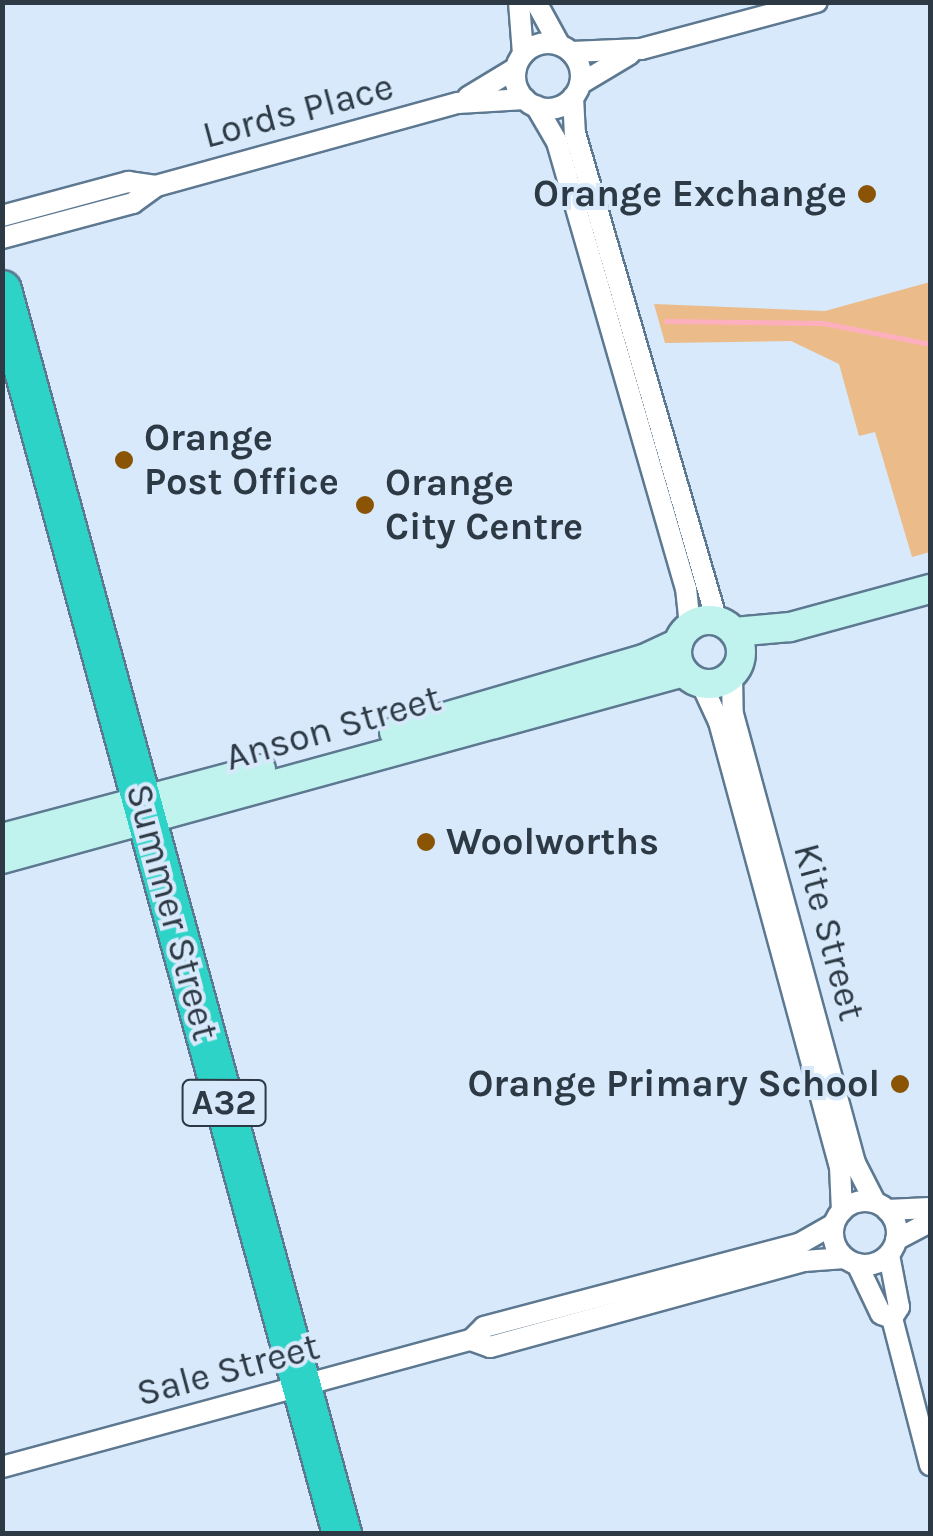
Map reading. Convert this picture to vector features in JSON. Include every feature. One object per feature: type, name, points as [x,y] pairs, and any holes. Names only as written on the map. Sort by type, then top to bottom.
[{"type":"highway","name":"Summer Street","points":[[2,290],[134,813],[292,1389],[342,1534]]},
{"type":"highway","name":"Summer Street","points":[[2,371],[134,813]]},
{"type":"highway","name":"Summer Street","points":[[292,1389],[320,1534]]},
{"type":"street","points":[[519,2],[520,61],[531,103],[556,108],[576,90],[641,49]]},
{"type":"street","points":[[536,2],[565,48],[576,90]]},
{"type":"street","points":[[520,61],[540,44],[641,49],[817,2]]},
{"type":"street","name":"Lords Place","points":[[458,103],[520,61]]},
{"type":"street","name":"Kite Street","points":[[576,90],[575,133],[855,1163],[881,1206]]},
{"type":"street","name":"Lords Place","points":[[2,238],[133,203],[156,186],[458,103],[531,103]]},
{"type":"street","name":"Kite Street","points":[[531,103],[557,142],[608,334],[686,588],[715,642]]},
{"type":"street","name":"Lords Place","points":[[2,216],[128,182],[156,186]]},
{"type":"street","name":"Anson Street","points":[[2,859],[134,813],[644,659],[790,627],[930,589]]},
{"type":"street","points":[[693,678],[715,642]]},
{"type":"street","name":"Anson Street","points":[[2,838],[134,813],[693,678],[715,642]]},
{"type":"street","name":"Kite Street","points":[[693,678],[720,722],[840,1166],[838,1218]]},
{"type":"street","points":[[892,1318],[881,1314],[851,1261],[834,1242],[838,1218],[857,1202],[930,1208]]},
{"type":"street","points":[[881,1206],[892,1248],[898,1307],[892,1318],[930,1465]]},
{"type":"street","name":"Sale Street","points":[[2,1467],[472,1340],[484,1326],[799,1244],[838,1218]]},
{"type":"street","points":[[851,1261],[892,1248],[930,1222]]},
{"type":"street","name":"Sale Street","points":[[472,1340],[490,1347],[804,1260],[851,1261]]},
{"type":"shaded area","points":[[930,282],[930,552],[912,557],[875,432],[859,436],[839,364],[791,341],[665,343],[654,304],[825,311]]},
{"type":"waterway","points":[[666,321],[823,323],[930,344]]},
{"type":"place","name":"Orange Exchange","points":[[867,194]]},
{"type":"place","name":"Orange Post Office","points":[[124,460]]},
{"type":"place","name":"Orange City Centre","points":[[365,505]]},
{"type":"place","name":"Woolworths","points":[[426,842]]},
{"type":"place","name":"Orange Primary School","points":[[900,1084]]}]
